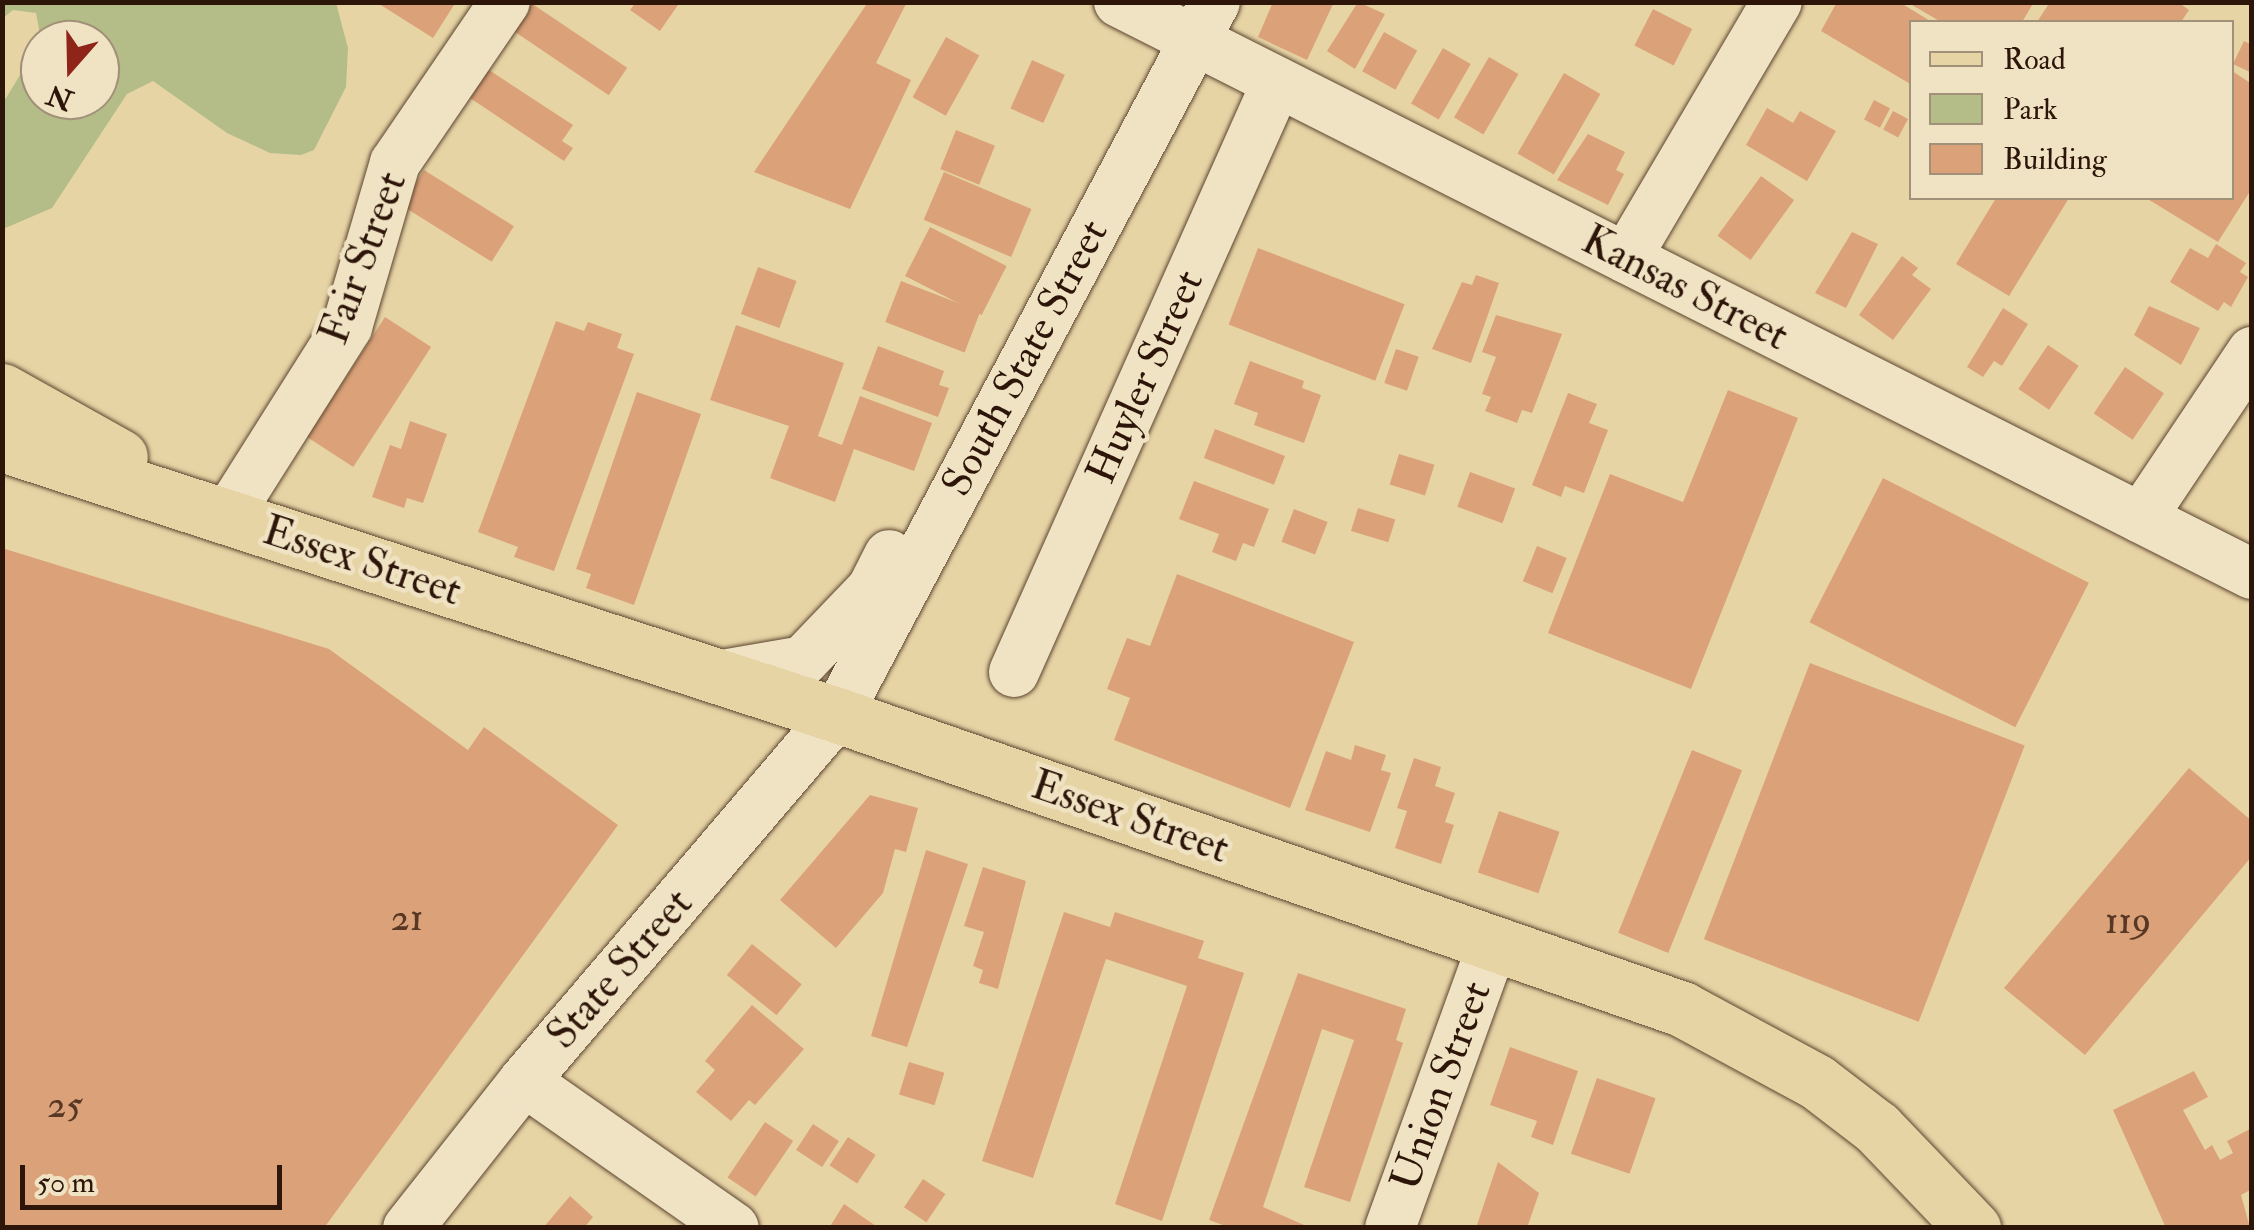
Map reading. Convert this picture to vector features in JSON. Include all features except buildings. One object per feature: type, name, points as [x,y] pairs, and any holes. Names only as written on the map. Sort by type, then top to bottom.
[{"type":"main road","name":"Essex Street","points":[[2,391],[228,517]]},
{"type":"main road","name":"Essex Street","points":[[2,444],[837,714],[1682,1009],[1752,1042],[1878,1128],[1973,1228]]},
{"type":"street","name":"Fair Street","points":[[228,517],[346,327],[395,163],[505,2]]},
{"type":"street","name":"Kansas Street","points":[[1119,2],[1204,21],[1277,82],[2252,574]]},
{"type":"street","points":[[1626,258],[1777,2]]},
{"type":"street","name":"South State Street","points":[[837,714],[1204,21]]},
{"type":"street","name":"Huyler Street","points":[[1014,672],[1277,82]]},
{"type":"street","points":[[2141,518],[2252,352]]},
{"type":"street","points":[[717,676],[781,669],[817,651],[872,589],[890,553],[946,508]]},
{"type":"street","name":"State Street","points":[[408,1228],[524,1082],[837,714]]},
{"type":"street","name":"Union Street","points":[[1390,1228],[1494,944]]},
{"type":"street","points":[[524,1082],[734,1228]]},
{"type":"green space","points":[[3,2],[336,3],[348,48],[346,87],[314,150],[301,155],[270,153],[227,133],[153,81],[127,94],[120,105],[120,20],[37,20],[36,13],[13,10],[3,18]]},
{"type":"green space","points":[[20,75],[20,120],[110,120],[52,208],[3,229],[3,103]]}]
